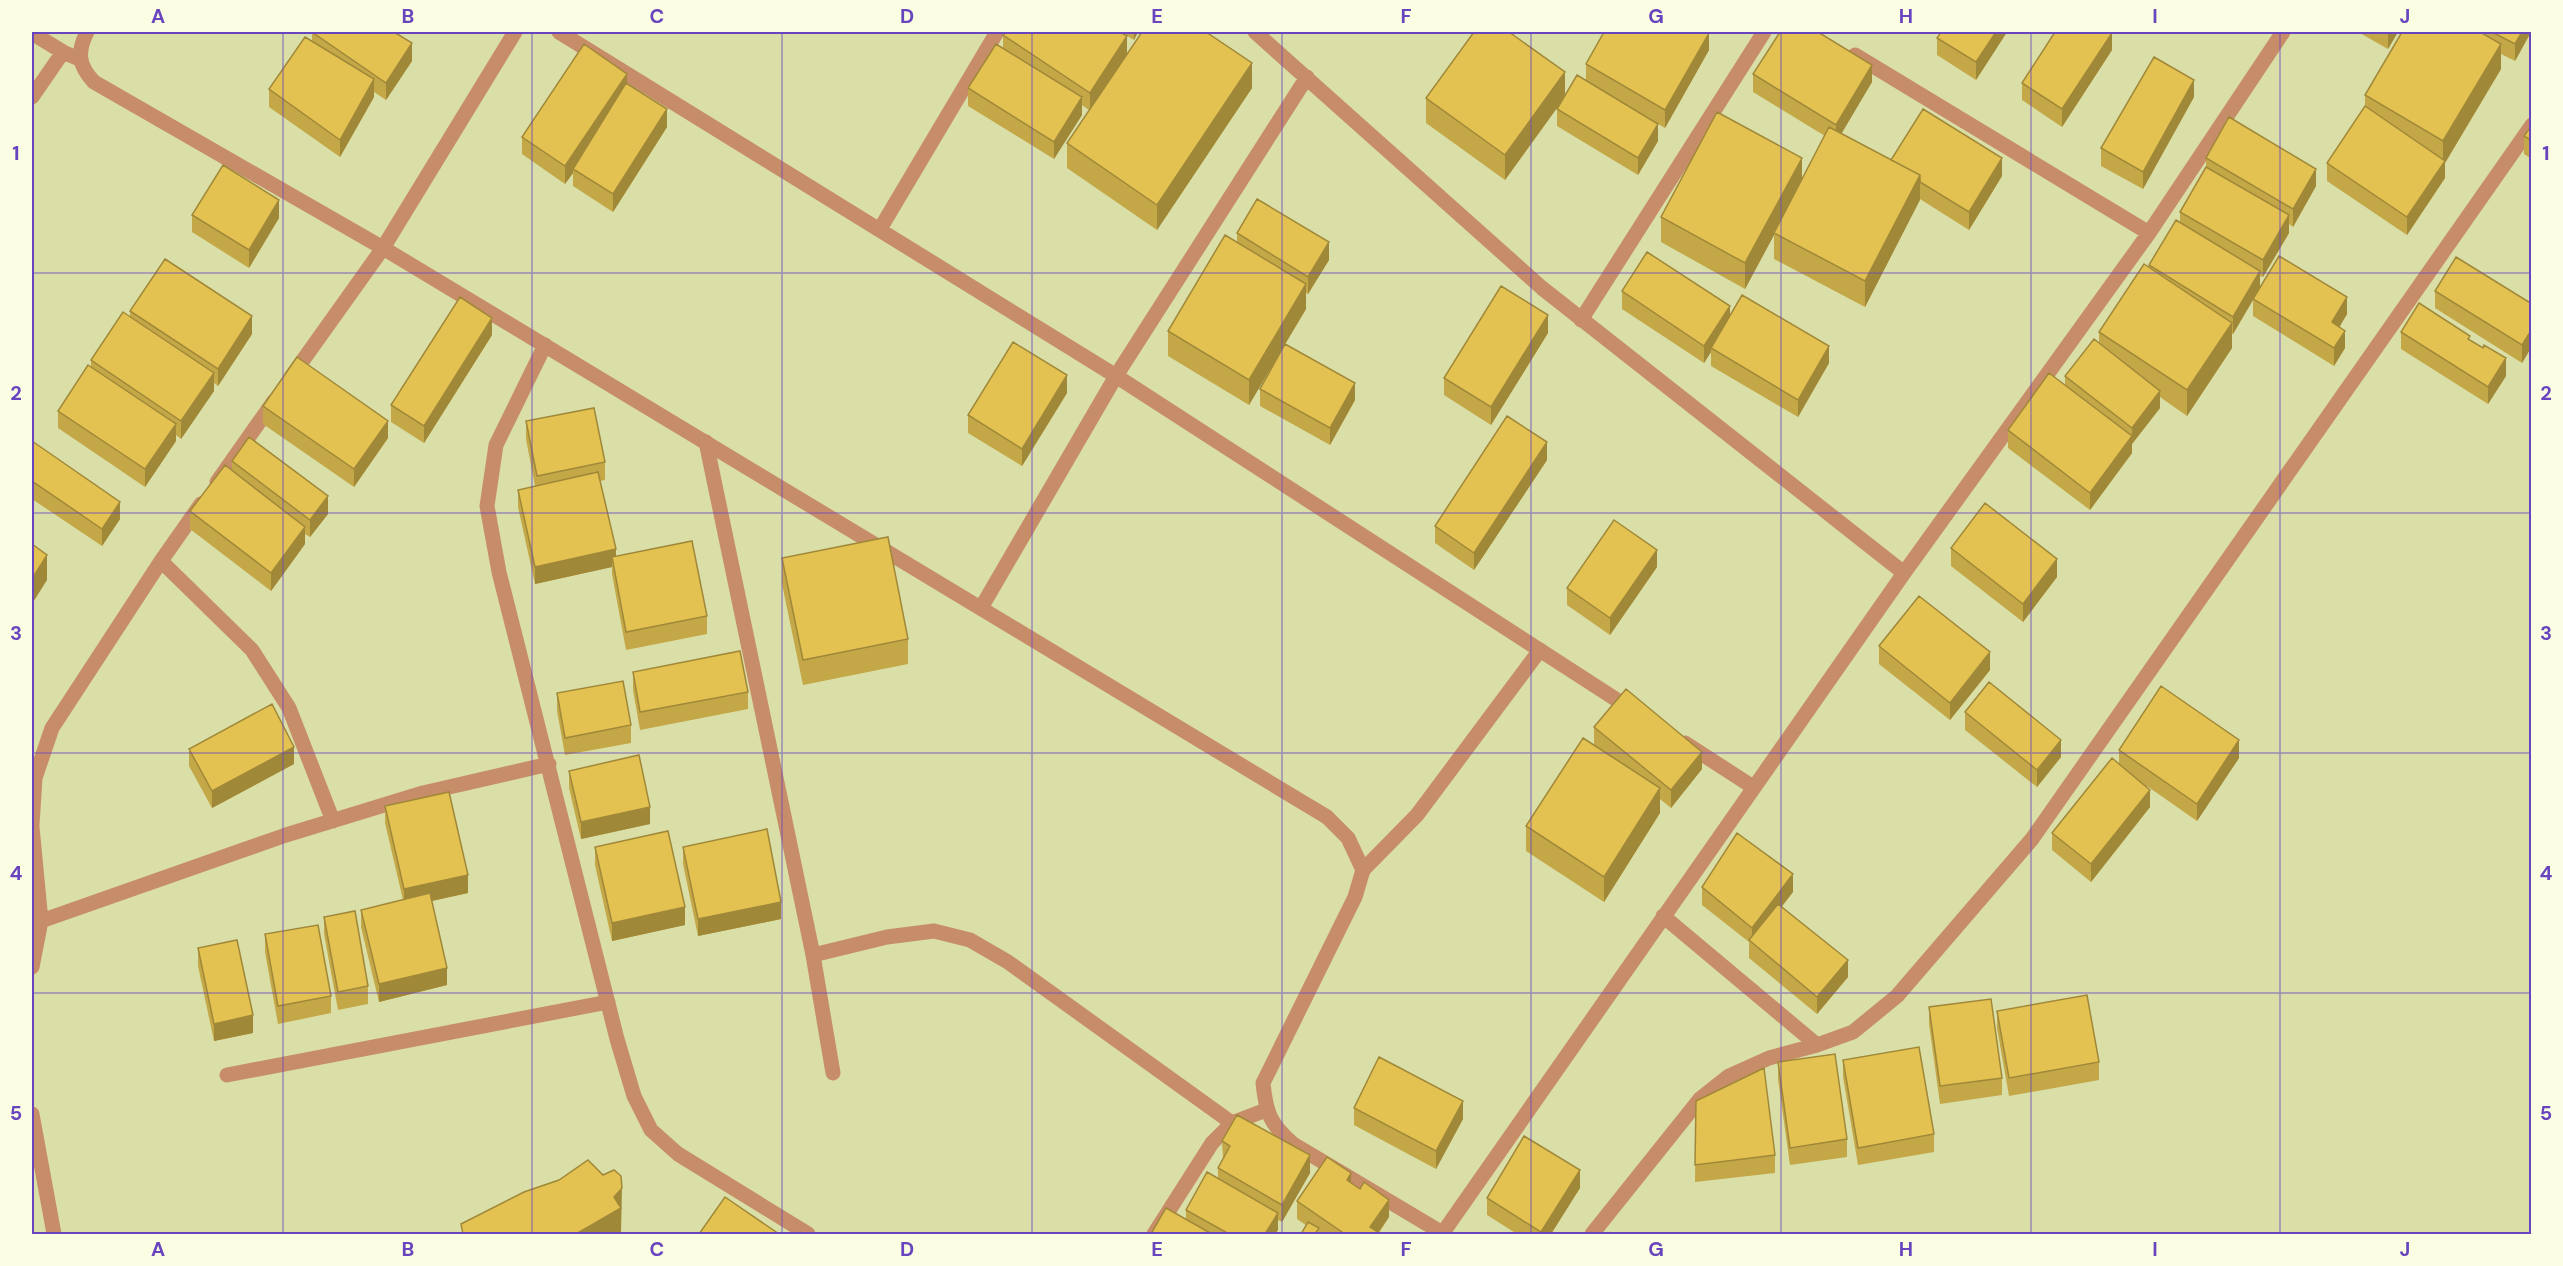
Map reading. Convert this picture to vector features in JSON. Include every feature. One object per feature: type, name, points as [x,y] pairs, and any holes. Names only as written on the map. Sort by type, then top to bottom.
[{"type":"street","points":[[87,32],[81,44],[79,59],[84,72],[94,82],[383,248],[1328,817],[1348,838],[1363,870]]},
{"type":"street","points":[[32,967],[40,921],[32,826],[35,778],[52,728],[161,561],[383,248],[515,32]]},
{"type":"street","points":[[559,32],[1116,376],[1646,719]]},
{"type":"street","points":[[880,230],[998,32]]},
{"type":"street","points":[[1255,32],[1542,288],[1904,573]]},
{"type":"street","points":[[1581,320],[1764,32]]},
{"type":"street","points":[[1540,650],[1417,815],[1363,870],[1355,897],[1263,1083],[1266,1110],[1277,1131],[1293,1144],[1443,1234],[1753,787],[2149,233],[2283,32]]},
{"type":"street","points":[[32,33],[79,59]]},
{"type":"street","points":[[1847,50],[2149,233]]},
{"type":"street","points":[[32,97],[63,52]]},
{"type":"street","points":[[981,609],[1116,376],[1307,77]]},
{"type":"street","points":[[1592,1234],[1700,1099],[1729,1076],[1769,1058],[1853,1032],[1897,996],[2032,838],[2532,126]]},
{"type":"street","points":[[545,345],[496,445],[487,506],[499,572],[634,1096],[651,1130],[678,1154],[808,1234]]},
{"type":"street","points":[[706,442],[813,955],[833,1073]]},
{"type":"street","points":[[161,561],[252,650],[289,708],[333,821]]},
{"type":"street","points":[[1675,737],[1753,787]]},
{"type":"street","points":[[40,921],[286,835],[423,793],[549,764]]},
{"type":"street","points":[[1663,916],[1817,1045]]},
{"type":"street","points":[[813,955],[887,937],[934,931],[970,940],[1008,962],[1232,1123]]},
{"type":"street","points":[[226,1075],[608,1002]]},
{"type":"street","points":[[1154,1234],[1212,1143],[1232,1123],[1266,1110]]},
{"type":"street","points":[[32,1114],[54,1234]]},
{"type":"building","points":[[312,32],[394,32],[412,43],[386,83]]},
{"type":"building","points":[[1006,32],[1120,32],[1127,36],[1090,93],[1003,35]]},
{"type":"building","points":[[1142,32],[1206,32],[1252,63],[1157,205],[1067,143]]},
{"type":"building","points":[[1474,32],[1509,32],[1565,72],[1505,155],[1426,98]]},
{"type":"building","points":[[1604,32],[1709,33],[1665,110],[1586,64]]},
{"type":"building","points":[[1780,32],[1818,32],[1872,65],[1836,125],[1753,74]]},
{"type":"building","points":[[1941,32],[1996,32],[1976,62],[1937,38]]},
{"type":"building","points":[[2055,32],[2112,33],[2062,109],[2022,83]]},
{"type":"building","points":[[2402,32],[2480,32],[2501,44],[2443,141],[2365,95]]},
{"type":"building","points":[[2492,32],[2522,32],[2515,44]]},
{"type":"building","points":[[305,37],[374,79],[340,140],[269,89]]},
{"type":"building","points":[[584,44],[627,74],[565,166],[522,137]]},
{"type":"building","points":[[996,44],[1082,97],[1054,142],[968,88]]},
{"type":"building","points":[[2154,57],[2194,80],[2143,172],[2101,148]]},
{"type":"building","points":[[1577,75],[1658,124],[1638,158],[1557,109]]},
{"type":"building","points":[[626,83],[667,109],[613,194],[573,169]]},
{"type":"building","points":[[2365,106],[2445,161],[2407,217],[2327,163]]},
{"type":"building","points":[[1923,109],[2002,158],[1969,212],[1920,182],[1920,175],[1891,160]]},
{"type":"building","points":[[1717,112],[1802,158],[1745,263],[1661,217]]},
{"type":"building","points":[[2229,117],[2316,169],[2293,209],[2206,158]]},
{"type":"building","points":[[2532,125],[2532,141],[2524,136]]},
{"type":"building","points":[[1829,127],[1920,175],[1865,281],[1774,233]]},
{"type":"building","points":[[223,165],[279,200],[249,250],[192,215]]},
{"type":"building","points":[[2206,167],[2289,215],[2263,260],[2180,212]]},
{"type":"building","points":[[1257,199],[1329,242],[1308,277],[1237,233]]},
{"type":"building","points":[[2176,220],[2260,271],[2233,317],[2149,265]]},
{"type":"building","points":[[1225,235],[1306,284],[1249,380],[1168,331]]},
{"type":"building","points":[[1647,252],[1730,306],[1704,346],[1622,291]]},
{"type":"building","points":[[2279,256],[2347,297],[2332,322],[2345,331],[2334,348],[2253,299]]},
{"type":"building","points":[[2456,257],[2532,304],[2532,329],[2522,345],[2435,291]]},
{"type":"building","points":[[165,259],[252,316],[218,369],[130,311]]},
{"type":"building","points":[[2144,264],[2232,323],[2187,390],[2099,332]]},
{"type":"building","points":[[1501,286],[1548,315],[1491,407],[1444,378]]},
{"type":"building","points":[[1742,295],[1829,346],[1798,400],[1711,348]]},
{"type":"building","points":[[460,297],[492,318],[424,426],[391,405]]},
{"type":"building","points":[[2419,303],[2470,336],[2468,339],[2506,358],[2488,387],[2401,332]]},
{"type":"building","points":[[123,312],[214,373],[181,421],[91,360]]},
{"type":"building","points":[[2094,339],[2160,391],[2132,428],[2065,376]]},
{"type":"building","points":[[1013,342],[1067,375],[1022,449],[968,415]]},
{"type":"building","points":[[1285,344],[1355,383],[1330,428],[1260,389]]},
{"type":"building","points":[[297,357],[388,421],[354,469],[263,406]]},
{"type":"building","points":[[88,365],[176,424],[145,469],[58,411]]},
{"type":"building","points":[[2049,373],[2132,436],[2090,493],[2008,430]]},
{"type":"building","points":[[594,408],[605,462],[537,476],[526,421]]},
{"type":"building","points":[[1507,416],[1547,442],[1474,553],[1435,526]]},
{"type":"building","points":[[249,437],[328,496],[310,520],[232,461]]},
{"type":"building","points":[[32,441],[120,502],[102,529],[32,481]]},
{"type":"building","points":[[225,465],[305,527],[271,573],[190,511]]},
{"type":"building","points":[[598,472],[616,549],[535,567],[518,490]]},
{"type":"building","points":[[1985,503],[2057,559],[2023,604],[1951,548]]},
{"type":"building","points":[[1614,520],[1657,550],[1610,618],[1567,588]]},
{"type":"building","points":[[888,537],[908,639],[803,660],[782,558]]},
{"type":"building","points":[[692,541],[707,616],[626,632],[612,557]]},
{"type":"building","points":[[32,544],[47,555],[32,579]]},
{"type":"building","points":[[1919,596],[1990,652],[1950,703],[1879,646]]},
{"type":"building","points":[[740,651],[748,692],[640,712],[633,672]]},
{"type":"building","points":[[623,681],[631,725],[565,738],[557,693]]},
{"type":"building","points":[[1989,682],[2061,740],[2037,770],[1965,712]]},
{"type":"building","points":[[2161,686],[2239,740],[2197,804],[2119,750]]},
{"type":"building","points":[[1626,689],[1702,752],[1671,790],[1594,727]]},
{"type":"building","points":[[272,704],[294,747],[212,791],[189,749]]},
{"type":"building","points":[[1583,738],[1660,788],[1604,877],[1526,826]]},
{"type":"building","points":[[639,755],[650,807],[581,822],[569,771]]},
{"type":"building","points":[[2112,758],[2150,790],[2091,864],[2052,833]]},
{"type":"building","points":[[449,792],[468,875],[404,889],[385,806]]},
{"type":"building","points":[[767,829],[781,902],[698,919],[683,847]]},
{"type":"building","points":[[668,831],[685,907],[612,923],[595,847]]},
{"type":"building","points":[[1737,833],[1793,874],[1752,928],[1702,887]]},
{"type":"building","points":[[430,893],[447,968],[379,984],[361,910]]},
{"type":"building","points":[[1778,904],[1848,960],[1817,997],[1749,940]]},
{"type":"building","points":[[355,911],[368,986],[338,992],[324,917]]},
{"type":"building","points":[[318,925],[331,996],[278,1006],[265,934]]},
{"type":"building","points":[[237,940],[253,1015],[214,1024],[198,948]]},
{"type":"building","points":[[2087,995],[2099,1062],[2009,1078],[1997,1011]]},
{"type":"building","points":[[1991,999],[2002,1078],[1940,1086],[1929,1007]]},
{"type":"building","points":[[1919,1047],[1934,1134],[1858,1148],[1843,1060]]},
{"type":"building","points":[[1835,1054],[1847,1139],[1790,1148],[1778,1062]]},
{"type":"building","points":[[1379,1057],[1463,1101],[1436,1151],[1354,1108]]},
{"type":"building","points":[[1764,1068],[1775,1155],[1695,1165],[1696,1101]]},
{"type":"building","points":[[1237,1115],[1310,1155],[1282,1205],[1218,1168],[1230,1146],[1222,1141]]},
{"type":"building","points":[[1524,1136],[1580,1170],[1541,1232],[1487,1198]]},
{"type":"building","points":[[1327,1157],[1351,1173],[1347,1180],[1360,1189],[1364,1182],[1389,1200],[1370,1227],[1381,1234],[1345,1234],[1297,1201]]},
{"type":"building","points":[[588,1160],[603,1175],[614,1170],[621,1176],[622,1188],[614,1197],[621,1208],[576,1234],[463,1234],[461,1224],[524,1192],[559,1180]]},
{"type":"building","points":[[1207,1172],[1278,1213],[1265,1234],[1229,1234],[1186,1210]]},
{"type":"building","points":[[725,1197],[779,1234],[699,1234]]},
{"type":"building","points":[[1166,1208],[1212,1234],[1151,1234]]},
{"type":"building","points":[[1308,1222],[1319,1228],[1315,1234],[1301,1234]]}]
